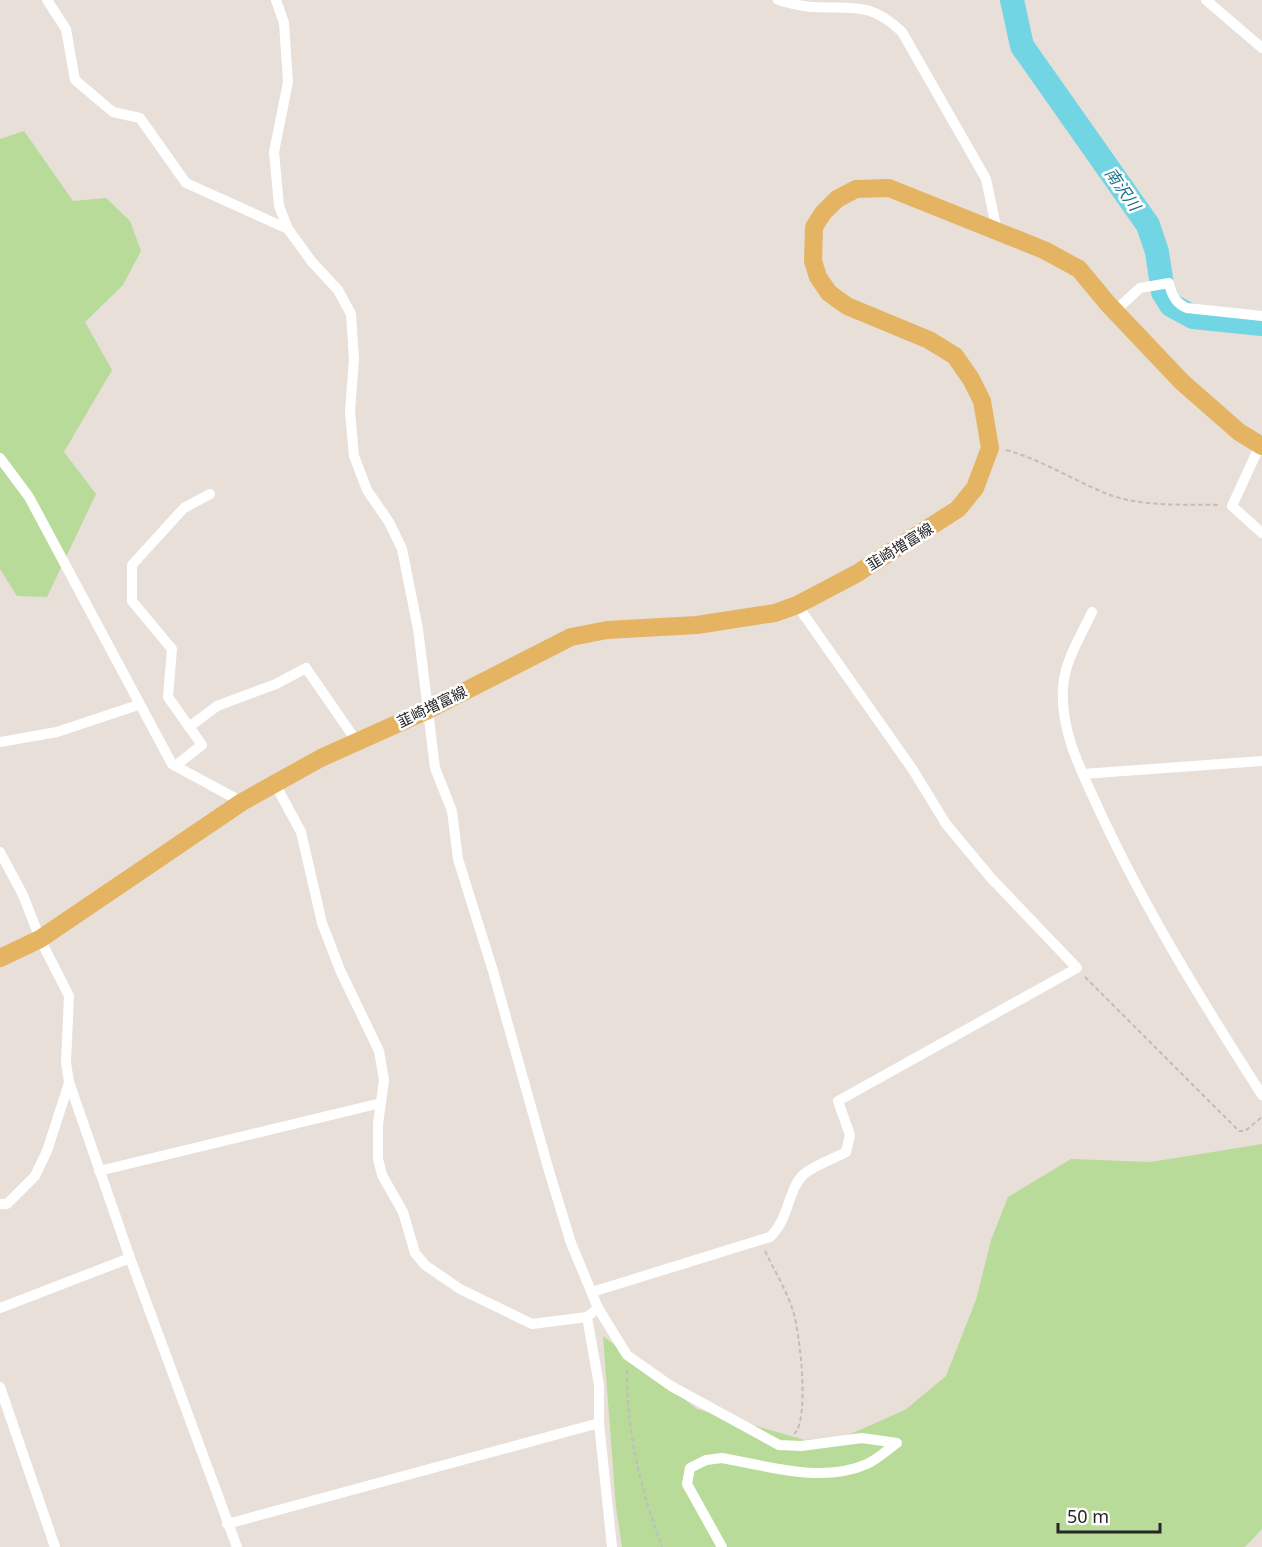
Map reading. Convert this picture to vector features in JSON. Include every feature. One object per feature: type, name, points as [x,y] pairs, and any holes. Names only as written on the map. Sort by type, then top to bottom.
[{"type":"main road","points":[[990,448],[982,401],[971,379],[955,356],[929,340],[846,306],[829,293],[818,277],[812,243],[814,227],[823,213],[837,199],[856,189],[889,188],[1044,250],[1079,269],[1115,311],[1212,410],[1261,446]]},
{"type":"main road","name":"韮崎増富線","points":[[0,958],[40,939],[242,802],[321,758],[428,710],[572,637],[607,630],[697,625],[775,613],[797,605],[856,574],[958,509],[975,488],[990,448]]},
{"type":"street","points":[[47,0],[66,29],[75,80],[113,112],[140,118],[186,183],[288,229]]},
{"type":"street","points":[[276,0],[284,22],[288,82],[274,152],[279,206],[288,229],[312,262],[338,290],[351,314],[354,359],[350,412],[354,456],[368,490],[389,522],[402,549],[418,629],[435,768],[452,811],[458,859],[494,971],[549,1172],[572,1243],[598,1308],[627,1355],[671,1386],[779,1445],[862,1438],[897,1443],[869,1463],[844,1472],[822,1475],[722,1458],[706,1460],[690,1468],[687,1484],[722,1547]]},
{"type":"street","points":[[778,0],[812,7],[870,8],[888,18],[902,32],[986,179],[997,231]]},
{"type":"street","points":[[1206,0],[1262,48]]},
{"type":"street","points":[[1115,311],[1140,288],[1169,282],[1171,292],[1181,306],[1186,308],[1262,316]]},
{"type":"street","points":[[1261,446],[1232,506],[1262,533]]},
{"type":"street","points":[[0,458],[28,497],[138,705],[175,766],[242,802]]},
{"type":"street","points":[[175,766],[202,745],[168,697],[172,649],[132,602],[132,565],[184,508],[210,494]]},
{"type":"street","points":[[592,1292],[770,1237],[782,1226],[796,1184],[805,1174],[846,1152],[850,1135],[838,1101],[1077,968],[991,878],[946,824],[913,770],[797,605]]},
{"type":"street","points":[[1092,612],[1066,666],[1063,687],[1064,716],[1072,747],[1124,862],[1172,950],[1262,1095]]},
{"type":"street","points":[[189,727],[217,706],[276,684],[306,668],[357,742]]},
{"type":"street","points":[[0,742],[57,732],[138,705]]},
{"type":"street","points":[[1083,774],[1262,761]]},
{"type":"street","points":[[275,784],[301,832],[322,923],[340,970],[380,1051],[384,1080],[378,1124],[380,1167],[403,1212],[415,1253],[425,1265],[460,1289],[532,1324],[587,1317],[598,1308]]},
{"type":"street","points":[[0,852],[23,895],[40,939],[69,996],[66,1063],[69,1082],[130,1258],[237,1547]]},
{"type":"street","points":[[0,1204],[7,1204],[35,1176],[46,1151],[69,1082]]},
{"type":"street","points":[[99,1171],[381,1103]]},
{"type":"street","points":[[0,1308],[130,1258]]},
{"type":"street","points":[[587,1317],[599,1385],[599,1423],[612,1547]]},
{"type":"street","points":[[0,1387],[55,1547]]},
{"type":"street","points":[[227,1524],[599,1423]]},
{"type":"path","points":[[990,448],[1031,457],[1099,491],[1148,504],[1232,506]]},
{"type":"path","points":[[1077,968],[1239,1131],[1245,1131],[1262,1117]]},
{"type":"path","points":[[760,1240],[793,1310],[797,1330],[801,1379],[801,1422],[800,1429],[794,1434],[787,1432]]},
{"type":"path","points":[[627,1355],[627,1392],[637,1461],[649,1513],[662,1547]]},
{"type":"green space","points":[[24,131],[73,201],[106,198],[130,221],[141,251],[123,285],[85,322],[112,370],[64,452],[96,494],[47,597],[17,596],[0,569],[0,139]]},
{"type":"green space","points":[[1262,1144],[1262,1529],[1245,1547],[622,1547],[616,1507],[603,1336],[697,1409],[805,1440],[846,1436],[905,1410],[946,1376],[976,1300],[991,1240],[1008,1197],[1071,1159],[1151,1162]]},
{"type":"waterway","name":"南沢川","points":[[1012,0],[1022,46],[1148,225],[1157,252],[1163,292],[1171,305],[1193,317],[1262,324]]}]
